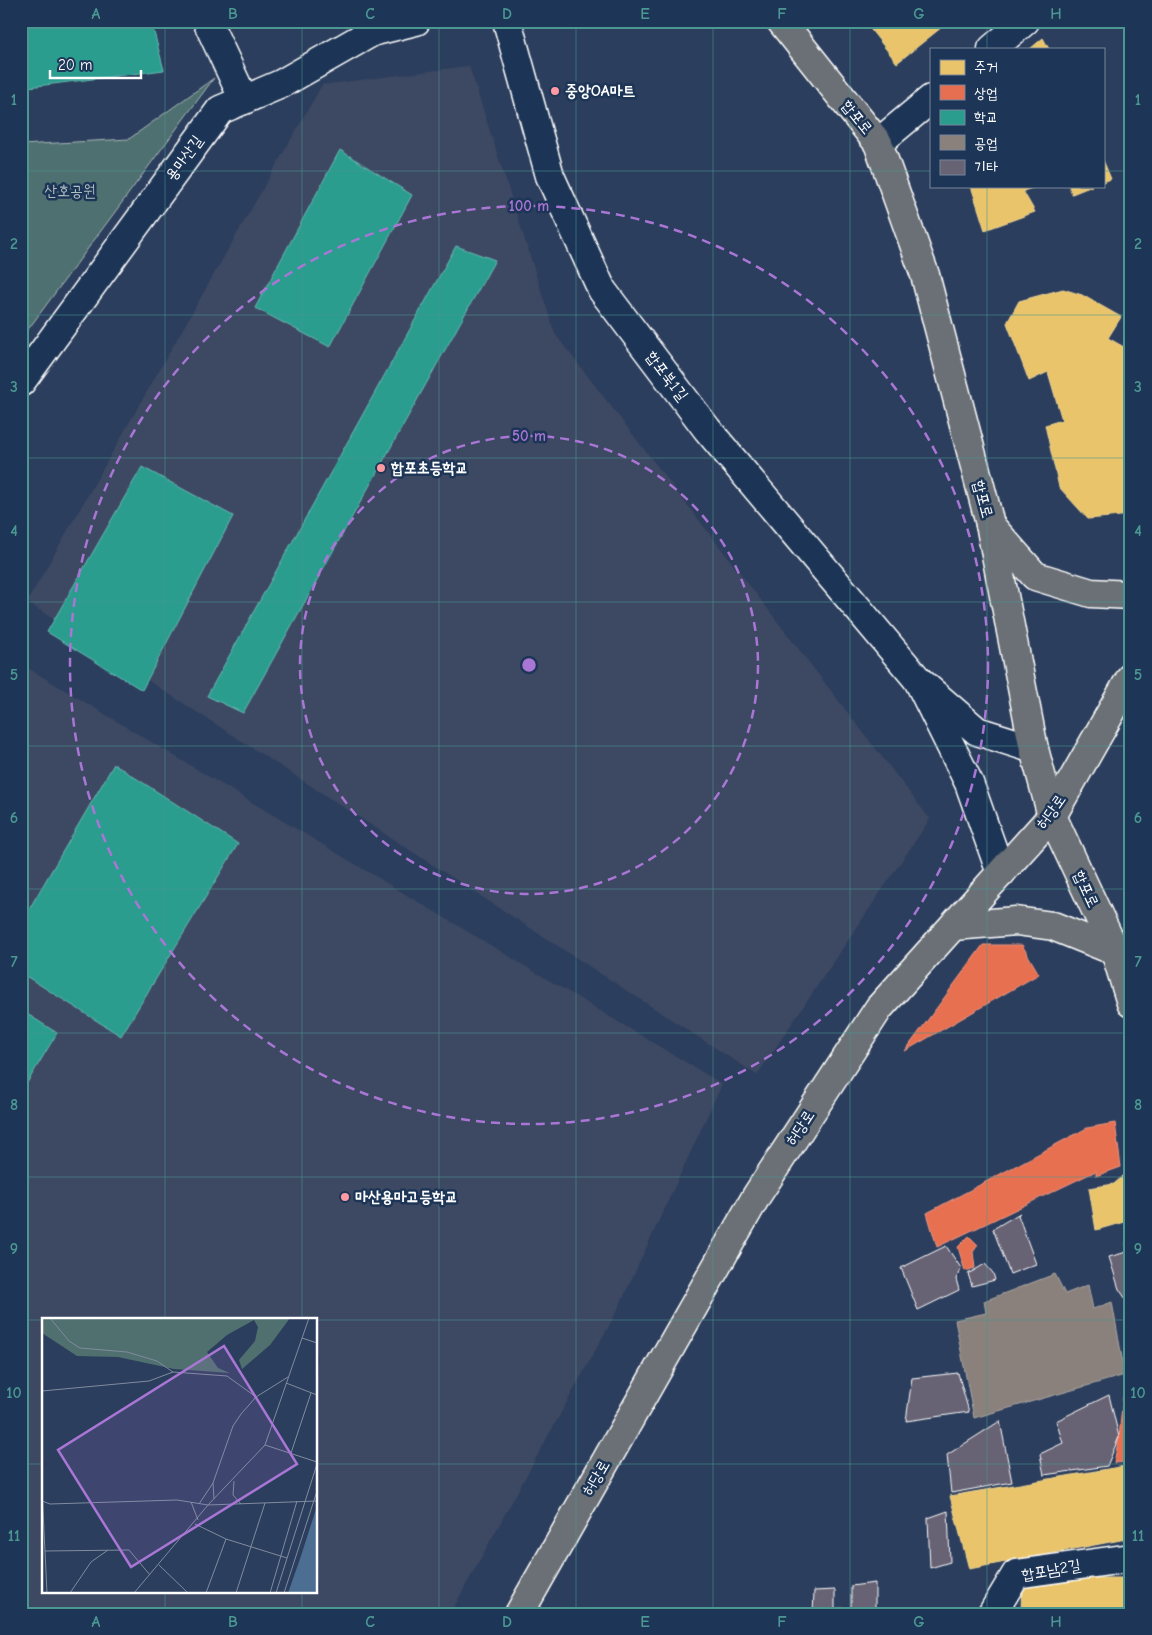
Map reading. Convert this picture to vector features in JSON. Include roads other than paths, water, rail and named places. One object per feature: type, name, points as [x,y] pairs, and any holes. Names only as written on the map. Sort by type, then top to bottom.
[{"type":"main road","name":"합포로","points":[[781,21],[878,143],[924,275],[990,524],[1034,750],[1052,816],[1115,951],[1129,991]]},
{"type":"main road","points":[[990,524],[1035,576],[1091,593],[1131,594]]},
{"type":"main road","name":"허당로","points":[[518,1614],[756,1195],[879,1008],[1052,816],[1131,677]]},
{"type":"main road","points":[[953,926],[1016,921],[1053,926],[1115,951]]},
{"type":"street","points":[[207,21],[244,100]]},
{"type":"street","name":"용마산길","points":[[21,382],[220,110],[281,84],[372,32],[416,21]]},
{"type":"street","name":"합포북1길","points":[[507,21],[550,176],[602,290],[707,429],[918,680]]},
{"type":"street","points":[[993,48],[1025,21]]},
{"type":"street","points":[[878,143],[930,100]]},
{"type":"street","points":[[918,680],[977,732],[1034,750]]},
{"type":"street","points":[[918,680],[969,783],[1000,873]]},
{"type":"street","name":"합포남2길","points":[[992,1614],[1016,1574],[1131,1558]]},
{"type":"place","name":"중앙OA마트","points":[[555,91]]},
{"type":"place","name":"합포초등학교","points":[[381,468]]},
{"type":"place","name":"마산용마고등학교","points":[[345,1197]]},
{"type":"park label","name":"산호공원","points":[[70,191]]}]
